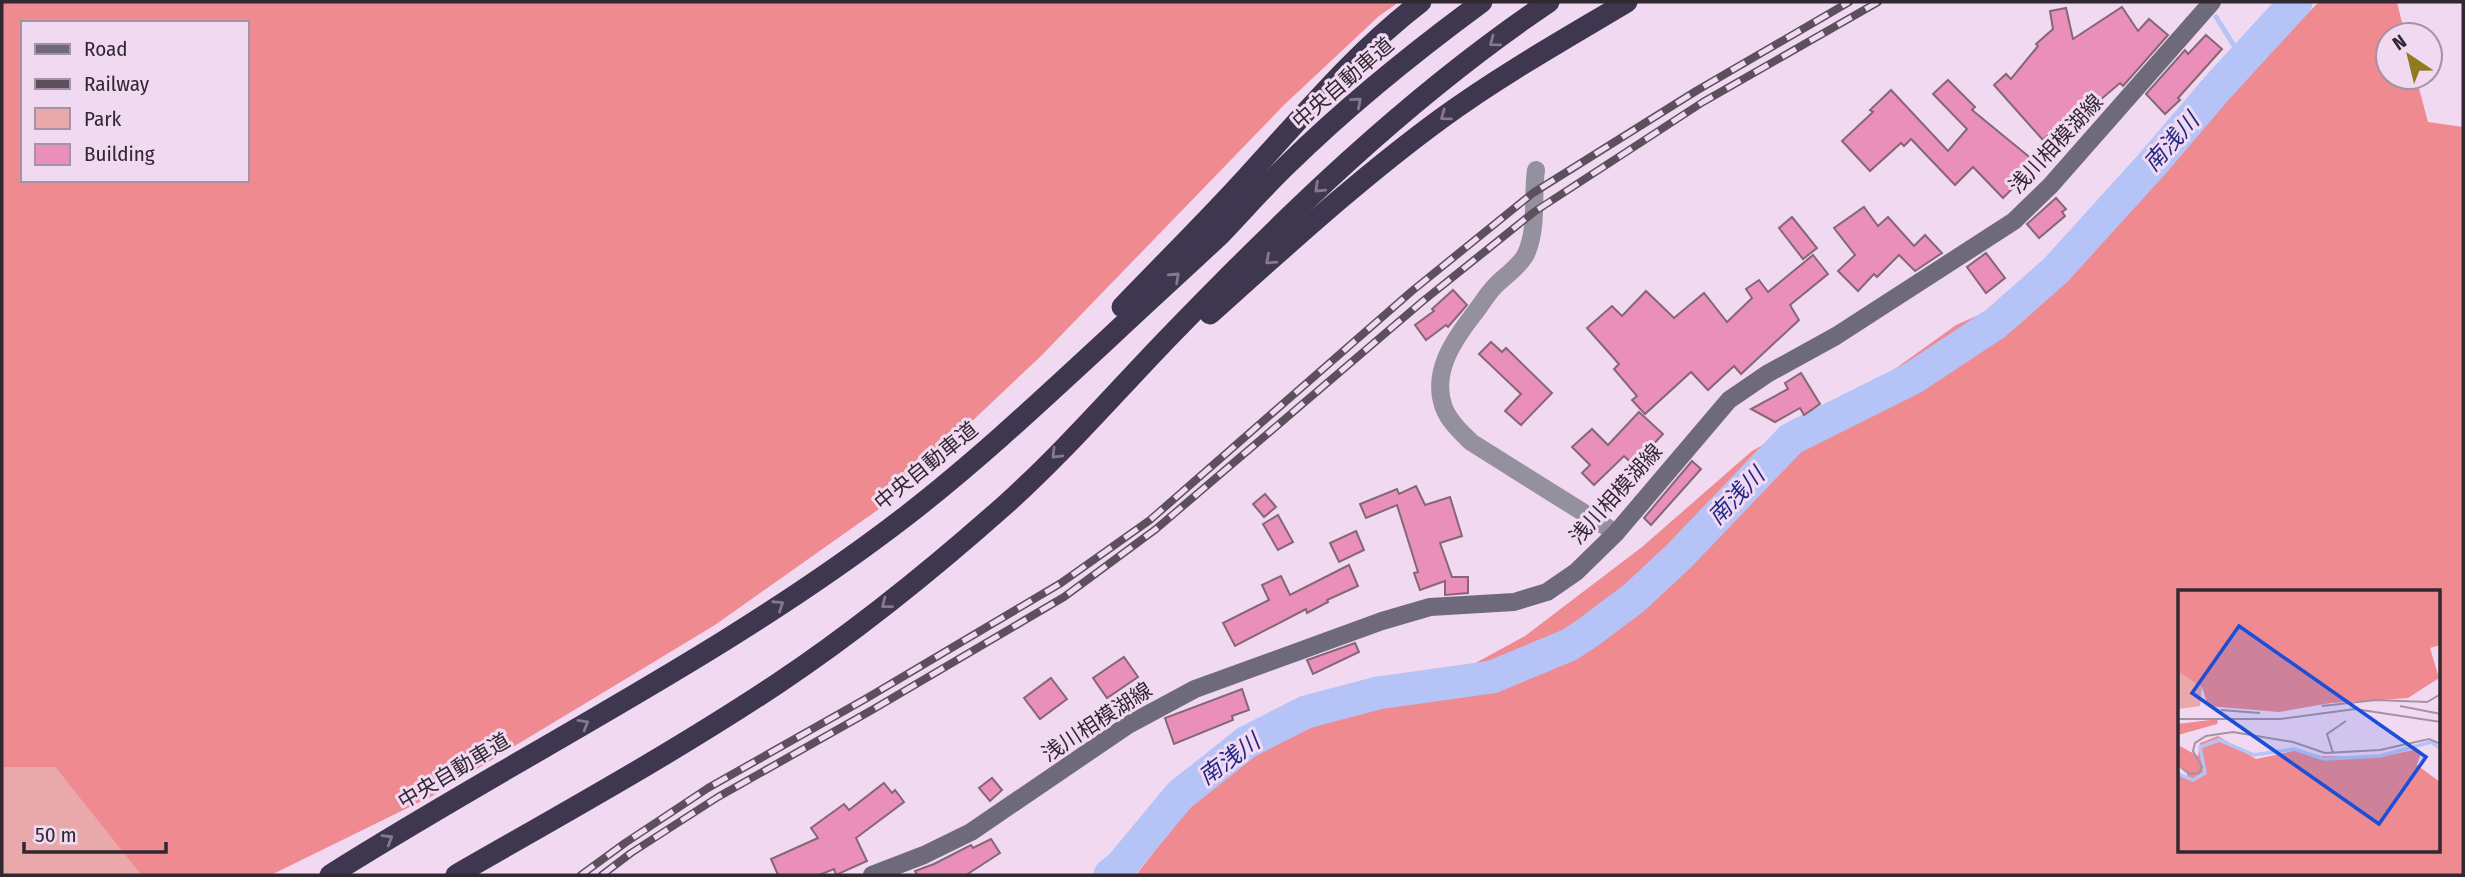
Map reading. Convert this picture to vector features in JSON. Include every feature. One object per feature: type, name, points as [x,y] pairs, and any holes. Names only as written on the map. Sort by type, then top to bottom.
[{"type":"highway","points":[[980,455],[1246,178],[1352,61],[1420,2]]},
{"type":"highway","name":"中央自動車道","points":[[330,875],[746,627],[828,573],[905,516],[980,455],[1202,251],[1317,138],[1434,37],[1482,2]]},
{"type":"highway","points":[[456,875],[646,766],[778,683],[841,639],[933,568],[1009,501],[1244,260],[1328,179],[1457,69],[1549,2]]},
{"type":"highway","points":[[1076,434],[1371,172],[1486,87],[1628,2]]},
{"type":"main road","name":"浅川相模湖線","points":[[872,875],[924,855],[971,832],[1128,725],[1195,689],[1370,625],[1430,607],[1514,602],[1547,592],[1576,572],[1616,533],[1729,400],[1767,374],[1848,328],[2014,221],[2051,186],[2212,2]]},
{"type":"street","points":[[1536,170],[1533,193],[1534,230],[1524,257],[1494,287],[1452,343],[1443,366],[1441,388],[1444,408],[1457,429],[1471,442],[1616,533]]},
{"type":"green space","points":[[2,767],[55,767],[141,875],[2,875]]},
{"type":"shaded area","points":[[2,2],[1399,2],[1379,16],[1284,105],[1041,356],[879,509],[715,625],[432,796],[271,875],[141,875],[55,767],[2,767]]},
{"type":"shaded area","points":[[2319,2],[2397,2],[2402,21],[2374,21],[2374,91],[2420,91],[2428,122],[2463,127],[2463,875],[1136,875],[1187,810],[1287,730],[1404,702],[1525,636],[1642,547],[1752,451],[1888,374],[1956,325],[2061,279],[2189,130]]},
{"type":"building","points":[[2122,7],[2138,31],[2149,19],[2168,35],[2123,86],[2120,83],[2099,101],[2090,92],[2043,140],[1994,85],[2006,74],[2011,79],[2038,46],[2036,44],[2053,29],[2050,11],[2066,8],[2073,39]]},
{"type":"building","points":[[2206,35],[2222,49],[2165,114],[2146,94],[2185,50],[2188,54]]},
{"type":"building","points":[[1948,80],[1975,107],[1972,110],[2033,160],[2011,179],[2016,185],[2003,198],[1973,167],[1955,185],[1911,139],[1904,146],[1901,143],[1870,171],[1842,141],[1873,112],[1870,110],[1891,90],[1948,151],[1967,129],[1933,94]]},
{"type":"building","points":[[2056,198],[2066,209],[2062,212],[2065,216],[2039,238],[2027,224]]},
{"type":"building","points":[[1864,207],[1878,226],[1888,217],[1914,246],[1925,235],[1942,253],[1915,271],[1899,255],[1877,277],[1874,274],[1858,291],[1838,271],[1855,255],[1834,228]]},
{"type":"building","points":[[1792,217],[1817,248],[1803,259],[1779,228]]},
{"type":"building","points":[[1986,253],[2005,278],[1986,293],[1967,267]]},
{"type":"building","points":[[1813,255],[1828,274],[1790,305],[1799,320],[1741,374],[1734,366],[1708,390],[1691,372],[1645,414],[1632,400],[1637,396],[1614,369],[1619,364],[1587,328],[1612,306],[1622,316],[1646,291],[1674,318],[1704,293],[1727,322],[1752,298],[1746,289],[1759,280],[1768,292]]},
{"type":"building","points":[[1453,290],[1467,305],[1448,327],[1446,325],[1426,340],[1415,325],[1434,311],[1432,309]]},
{"type":"building","points":[[1491,342],[1502,352],[1506,348],[1552,393],[1521,425],[1505,411],[1521,394],[1479,354]]},
{"type":"building","points":[[1801,373],[1820,404],[1804,415],[1800,408],[1775,422],[1751,409],[1788,389],[1785,383]]},
{"type":"building","points":[[1639,412],[1663,434],[1634,465],[1624,456],[1594,485],[1582,473],[1590,465],[1572,447],[1592,429],[1608,445]]},
{"type":"building","points":[[1692,461],[1701,469],[1651,525],[1644,518]]},
{"type":"building","points":[[1416,486],[1425,505],[1450,497],[1462,536],[1440,543],[1452,577],[1468,577],[1468,593],[1445,595],[1445,581],[1420,590],[1414,573],[1418,572],[1397,505],[1366,518],[1360,504],[1397,489],[1399,494]]},
{"type":"building","points":[[1265,494],[1276,507],[1264,517],[1253,504]]},
{"type":"building","points":[[1278,515],[1293,542],[1278,550],[1263,524]]},
{"type":"building","points":[[1356,531],[1364,550],[1339,562],[1330,543]]},
{"type":"building","points":[[1349,565],[1358,586],[1327,600],[1328,602],[1307,613],[1306,609],[1235,646],[1223,623],[1269,600],[1262,585],[1281,576],[1290,595]]},
{"type":"building","points":[[1355,643],[1359,652],[1313,674],[1307,660]]},
{"type":"building","points":[[1124,657],[1138,677],[1107,698],[1093,678]]},
{"type":"building","points":[[1051,678],[1067,699],[1040,719],[1024,698]]},
{"type":"building","points":[[1242,689],[1249,710],[1232,716],[1233,720],[1174,744],[1165,718]]},
{"type":"building","points":[[992,778],[1002,790],[990,801],[979,788]]},
{"type":"building","points":[[884,783],[892,793],[895,790],[904,802],[856,838],[867,861],[836,875],[834,869],[819,875],[778,875],[771,859],[818,838],[811,828],[844,804],[849,810]]},
{"type":"building","points":[[991,839],[1000,853],[966,875],[917,875],[915,871],[971,845],[973,848]]},
{"type":"waterway","name":"南浅川","points":[[1110,875],[1121,866],[1180,795],[1247,742],[1306,712],[1378,693],[1492,677],[1569,645],[1586,634],[1634,598],[1679,556],[1791,439],[1913,378],[1996,323],[2056,270],[2296,2]]},
{"type":"waterway","points":[[2216,17],[2243,60]]},
{"type":"railway","points":[[581,875],[708,788],[1061,583],[1150,520],[1412,291],[1533,193],[1696,91],[1849,2]]},
{"type":"railway","points":[[602,875],[718,797],[1064,597],[1156,529],[1423,301],[1534,212],[1703,102],[1878,2]]}]
